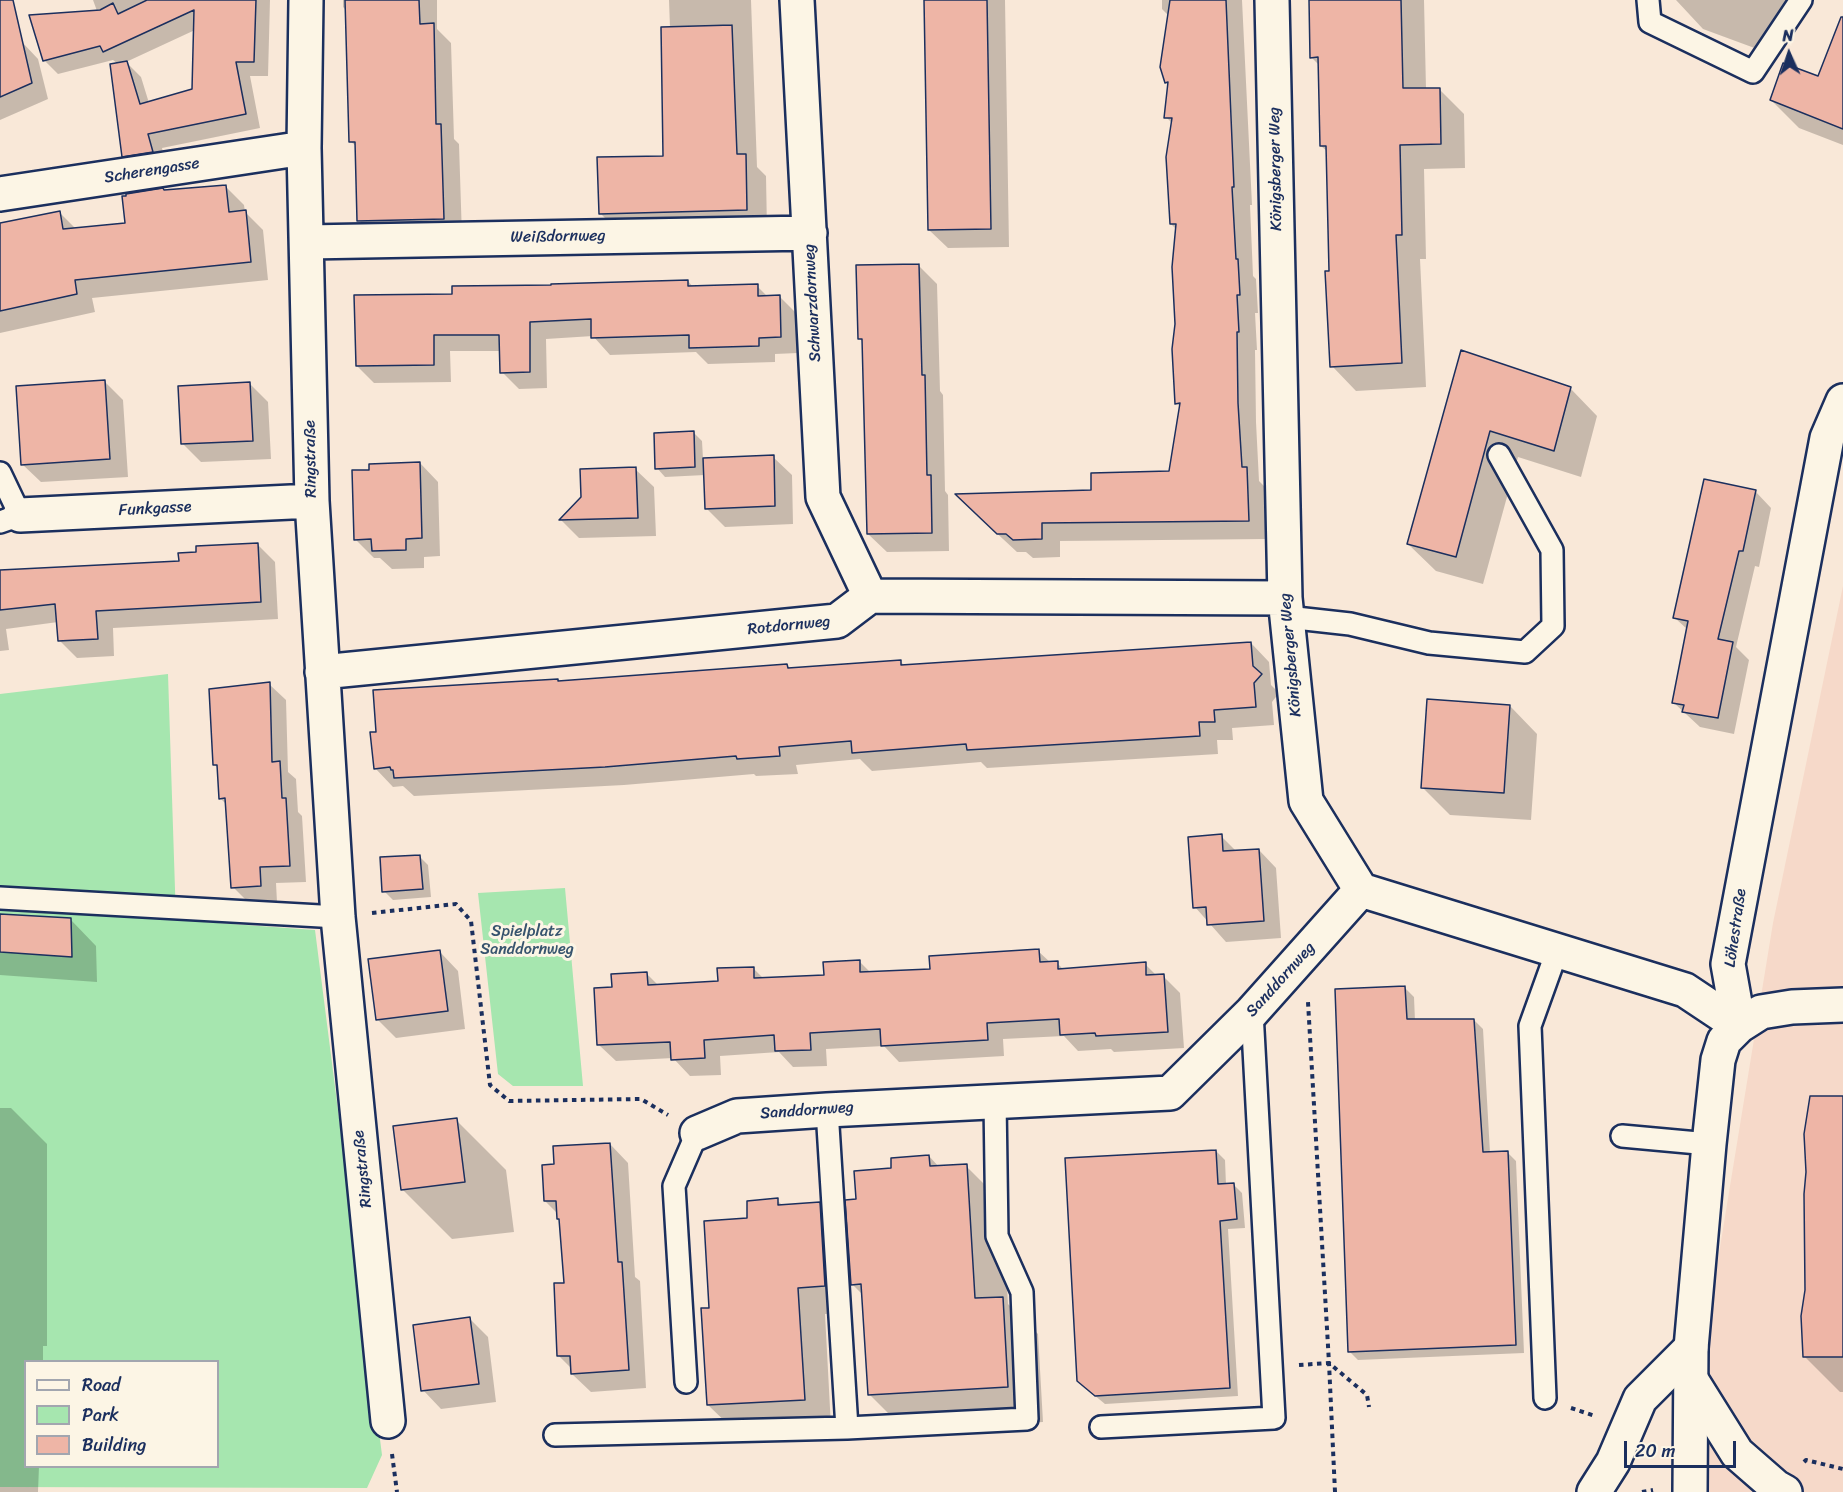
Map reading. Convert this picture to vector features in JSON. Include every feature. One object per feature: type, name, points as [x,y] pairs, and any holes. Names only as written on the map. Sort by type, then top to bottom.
[{"type":"street","name":"Ringstraße","points":[[306,0],[304,148],[312,501],[338,917],[388,1421]]},
{"type":"street","name":"Schwarzdornweg","points":[[797,0],[824,497],[870,596]]},
{"type":"street","name":"Königsberger Weg","points":[[1272,0],[1286,607],[1306,801],[1361,890]]},
{"type":"street","name":"Scherengasse","points":[[0,194],[304,148]]},
{"type":"street","name":"Weißdornweg","points":[[307,242],[810,233]]},
{"type":"street","name":"Löhestraße","points":[[1739,1026],[1728,964],[1827,438],[1843,401]]},
{"type":"street","name":"Funkgasse","points":[[10,519],[312,501]]},
{"type":"street","points":[[870,596],[1286,607]]},
{"type":"street","name":"Rotdornweg","points":[[322,672],[837,621],[870,596]]},
{"type":"street","points":[[1361,890],[1685,990],[1739,1026]]},
{"type":"street","name":"Sanddornweg","points":[[697,1133],[737,1116],[1170,1093],[1252,1012],[1361,890]]},
{"type":"street","points":[[1690,1492],[1692,1348],[1718,1060],[1724,1041],[1739,1026],[1761,1012],[1792,1007],[1843,1005]]},
{"type":"street","points":[[1594,1492],[1613,1462],[1640,1399],[1692,1348]]},
{"type":"street","points":[[1692,1381],[1737,1453],[1785,1492]]},
{"type":"lane","points":[[1648,0],[1650,22],[1754,72],[1801,0]]},
{"type":"lane","points":[[1286,607],[1429,644],[1525,652],[1553,626],[1552,549],[1499,455]]},
{"type":"lane","points":[[0,473],[10,519]]},
{"type":"lane","points":[[0,898],[338,917]]},
{"type":"lane","points":[[1545,1398],[1530,1026],[1557,951]]},
{"type":"lane","points":[[1101,1427],[1274,1418],[1252,1012]]},
{"type":"lane","points":[[555,1435],[847,1428],[1027,1419],[1022,1292],[997,1236],[995,1101]]},
{"type":"lane","points":[[827,1110],[847,1428]]},
{"type":"lane","points":[[686,1382],[675,1186],[697,1133]]},
{"type":"lane","points":[[1622,1136],[1709,1144]]},
{"type":"path","points":[[338,917],[456,904],[471,921],[490,1085],[509,1101],[641,1099],[697,1133]]},
{"type":"path","points":[[1306,952],[1335,1492]]},
{"type":"path","points":[[1271,1366],[1329,1363],[1367,1395],[1369,1407]]},
{"type":"shaded area","points":[[1843,586],[1843,1492],[1680,1492],[1773,923]]},
{"type":"green space","points":[[168,674],[176,920],[315,930],[382,1455],[367,1488],[0,1487],[0,694]]},
{"type":"green space","name":"Spielplatz Sanddornweg","points":[[565,888],[583,1086],[513,1086],[498,1074],[478,893]]},
{"type":"building","points":[[0,0],[13,0],[32,83],[0,97]]},
{"type":"building","points":[[147,0],[256,0],[254,62],[236,62],[246,114],[148,134],[153,152],[122,157],[110,64],[127,61],[140,104],[192,89],[194,10],[103,52],[100,46],[43,61],[29,15],[100,10],[113,3],[118,14]]},
{"type":"building","points":[[345,0],[419,0],[420,24],[434,23],[436,124],[441,124],[444,219],[357,221],[355,142],[349,142]]},
{"type":"building","points":[[924,0],[987,0],[991,229],[928,230]]},
{"type":"building","points":[[1170,0],[1226,0],[1234,187],[1232,187],[1240,295],[1237,295],[1238,403],[1242,467],[1247,467],[1249,521],[1042,523],[1042,539],[1013,540],[1006,534],[997,534],[955,494],[1091,490],[1091,473],[1169,471],[1180,403],[1175,404],[1172,349],[1175,324],[1172,267],[1176,224],[1170,224],[1166,157],[1172,118],[1164,118],[1168,82],[1165,83],[1160,67]]},
{"type":"building","points":[[1309,0],[1401,0],[1403,88],[1440,88],[1441,144],[1400,145],[1402,235],[1396,235],[1402,363],[1330,367],[1325,271],[1329,271],[1326,146],[1320,146],[1318,57],[1310,58]]},
{"type":"building","points":[[1841,17],[1843,17],[1843,129],[1770,100],[1783,63],[1818,76]]},
{"type":"building","points":[[732,25],[737,154],[746,154],[747,210],[599,214],[597,157],[663,156],[661,27]]},
{"type":"building","points":[[226,185],[229,212],[246,210],[251,262],[75,280],[77,294],[0,311],[0,223],[60,211],[63,229],[125,223],[122,196],[126,194],[163,188],[164,190]]},
{"type":"building","points":[[919,264],[922,375],[925,375],[927,475],[931,475],[932,533],[867,534],[862,339],[858,339],[856,265]]},
{"type":"building","points":[[688,280],[688,286],[758,284],[758,296],[780,295],[781,337],[759,338],[759,346],[689,348],[689,335],[591,338],[591,319],[530,322],[530,372],[500,373],[499,335],[434,335],[434,365],[356,366],[354,295],[452,294],[452,286]]},
{"type":"building","points":[[1461,350],[1571,387],[1554,451],[1490,431],[1456,557],[1407,544]]},
{"type":"building","points":[[105,380],[110,459],[21,465],[16,386]]},
{"type":"building","points":[[250,382],[253,441],[181,444],[178,386]]},
{"type":"building","points":[[694,431],[695,467],[655,469],[654,433]]},
{"type":"building","points":[[774,455],[775,506],[705,509],[703,458]]},
{"type":"building","points":[[420,462],[422,538],[406,539],[406,550],[372,551],[371,539],[354,540],[352,470],[369,470],[369,464]]},
{"type":"building","points":[[636,467],[638,518],[559,520],[581,497],[580,469]]},
{"type":"building","points":[[1704,479],[1756,490],[1743,551],[1739,551],[1718,639],[1733,642],[1718,718],[1682,712],[1684,705],[1672,703],[1688,621],[1673,618]]},
{"type":"building","points":[[258,543],[261,602],[96,611],[98,639],[58,641],[55,604],[0,610],[0,570],[179,561],[178,553],[196,552],[196,546]]},
{"type":"building","points":[[1251,642],[1253,666],[1262,674],[1254,683],[1256,707],[1214,710],[1215,722],[1199,722],[1200,736],[967,750],[966,744],[852,753],[851,741],[779,747],[780,756],[737,759],[736,756],[605,767],[394,778],[390,767],[374,769],[370,732],[376,732],[373,690],[558,679],[558,681],[787,664],[788,668],[901,660],[901,665]]},
{"type":"building","points":[[270,682],[272,762],[280,761],[282,798],[286,798],[290,866],[260,867],[261,886],[231,888],[225,798],[219,799],[217,765],[213,765],[209,689]]},
{"type":"building","points":[[1427,699],[1510,705],[1504,793],[1421,788]]},
{"type":"building","points":[[1222,834],[1223,851],[1259,849],[1264,921],[1207,925],[1206,907],[1193,908],[1188,837]]},
{"type":"building","points":[[420,855],[423,889],[382,892],[380,857]]},
{"type":"building","points":[[0,914],[71,918],[72,957],[0,952]]},
{"type":"building","points":[[1039,949],[1040,962],[1058,961],[1058,969],[1146,962],[1146,975],[1164,974],[1168,1032],[1096,1036],[1095,1033],[1060,1035],[1059,1019],[987,1023],[988,1040],[881,1046],[880,1029],[810,1033],[811,1050],[775,1051],[774,1035],[704,1040],[705,1058],[671,1060],[670,1042],[597,1045],[594,988],[612,987],[611,974],[647,972],[648,985],[718,981],[717,968],[754,967],[754,978],[824,975],[823,962],[860,960],[860,972],[930,969],[929,956]]},
{"type":"building","points":[[440,950],[448,1011],[376,1020],[368,959]]},
{"type":"building","points":[[1405,986],[1407,1019],[1474,1019],[1483,1152],[1508,1151],[1516,1345],[1348,1352],[1335,989]]},
{"type":"building","points":[[1810,1096],[1843,1096],[1843,1357],[1803,1357],[1801,1316],[1805,1290],[1804,1134]]},
{"type":"building","points":[[457,1118],[465,1182],[401,1190],[393,1126]]},
{"type":"building","points":[[610,1143],[618,1262],[622,1262],[629,1370],[571,1374],[570,1356],[557,1356],[554,1283],[564,1283],[559,1219],[557,1219],[556,1201],[544,1201],[542,1165],[554,1164],[553,1146]]},
{"type":"building","points":[[1216,1150],[1218,1184],[1234,1183],[1237,1219],[1220,1221],[1230,1388],[1095,1396],[1077,1381],[1065,1158]]},
{"type":"building","points":[[929,1155],[930,1166],[967,1164],[975,1298],[1003,1297],[1008,1387],[868,1395],[861,1284],[851,1285],[845,1200],[856,1199],[854,1171],[891,1168],[891,1158]]},
{"type":"building","points":[[778,1198],[778,1205],[820,1202],[825,1286],[798,1288],[805,1400],[707,1405],[701,1308],[709,1308],[704,1221],[747,1218],[747,1201]]},
{"type":"building","points":[[470,1317],[479,1384],[421,1391],[413,1325]]}]
